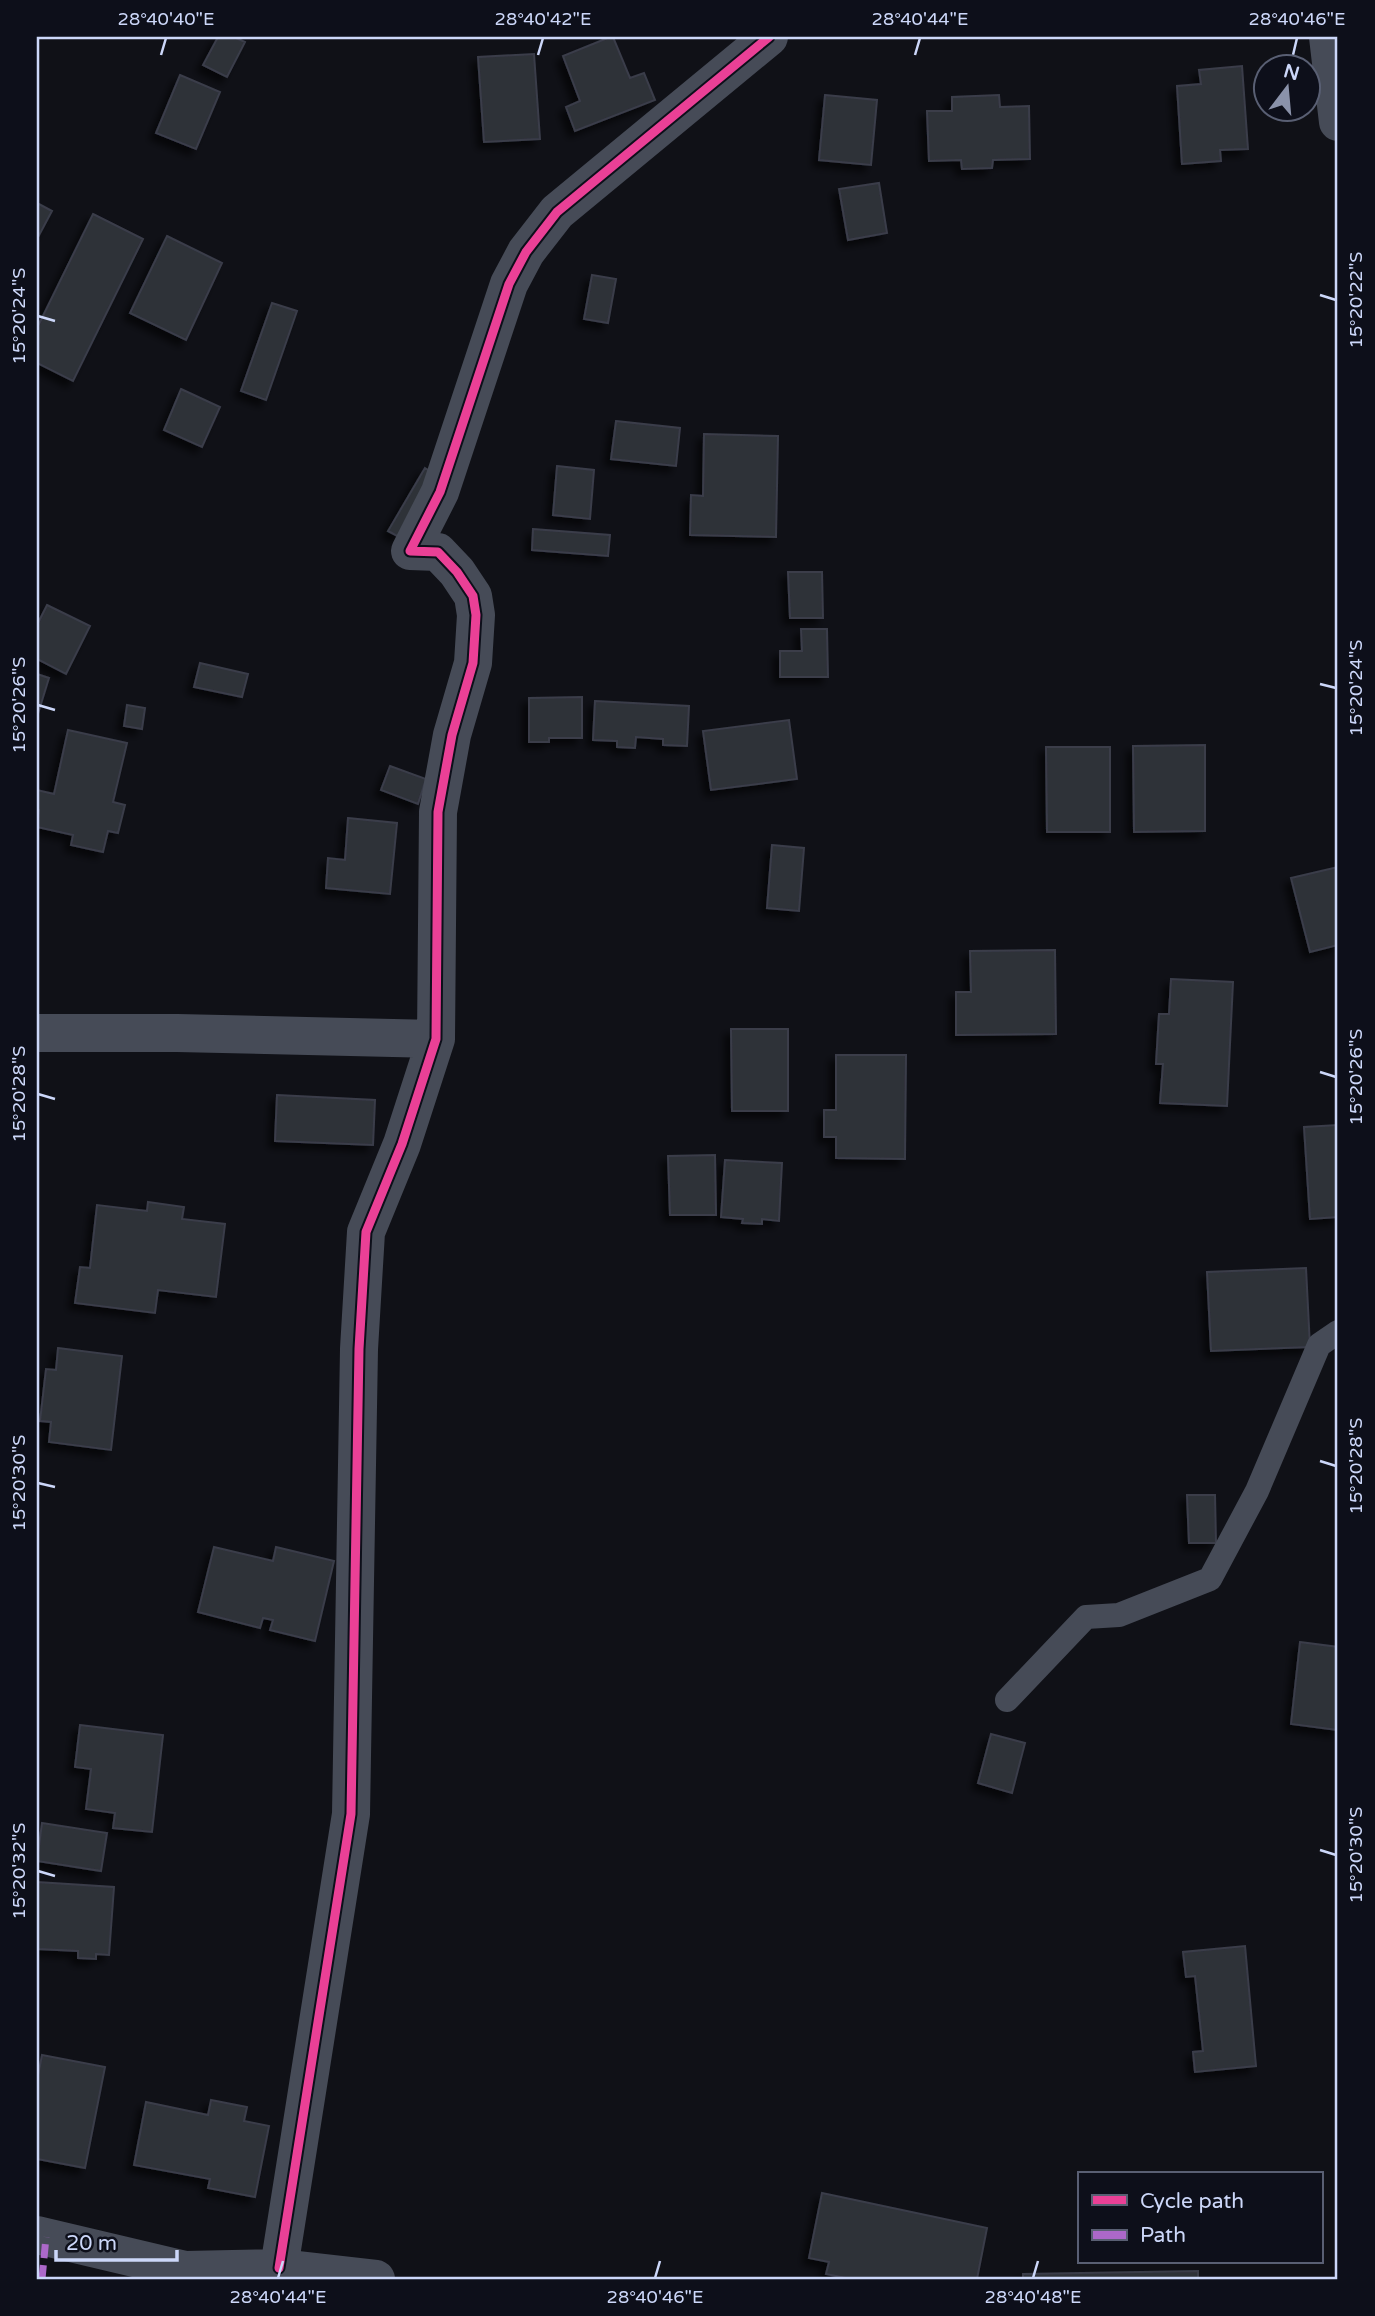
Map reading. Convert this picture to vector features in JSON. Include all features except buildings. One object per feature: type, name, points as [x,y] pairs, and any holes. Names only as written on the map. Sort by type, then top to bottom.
[{"type":"street","points":[[279,2268],[351,1814],[359,1349],[366,1232],[402,1144],[436,1039],[438,812],[452,735],[473,663],[476,615],[473,596],[457,572],[438,552],[410,551],[440,492],[509,285],[526,252],[557,212],[769,37]]},
{"type":"street","points":[[1328,37],[1338,122]]},
{"type":"street","points":[[37,1032],[436,1039]]},
{"type":"street","points":[[37,2235],[185,2270],[279,2268],[376,2279]]},
{"type":"lane","points":[[1007,1700],[1086,1617],[1119,1615],[1210,1579],[1257,1491],[1319,1345],[1338,1332]]},
{"type":"marked path","points":[[42,2279],[46,2237]]},
{"type":"cycle path","points":[[279,2268],[351,1814],[359,1349],[366,1232],[402,1144],[436,1039],[438,812],[452,735],[473,663],[476,615],[473,596],[457,572],[438,552],[410,551],[440,492],[509,284],[526,252],[557,212],[769,37]]}]
